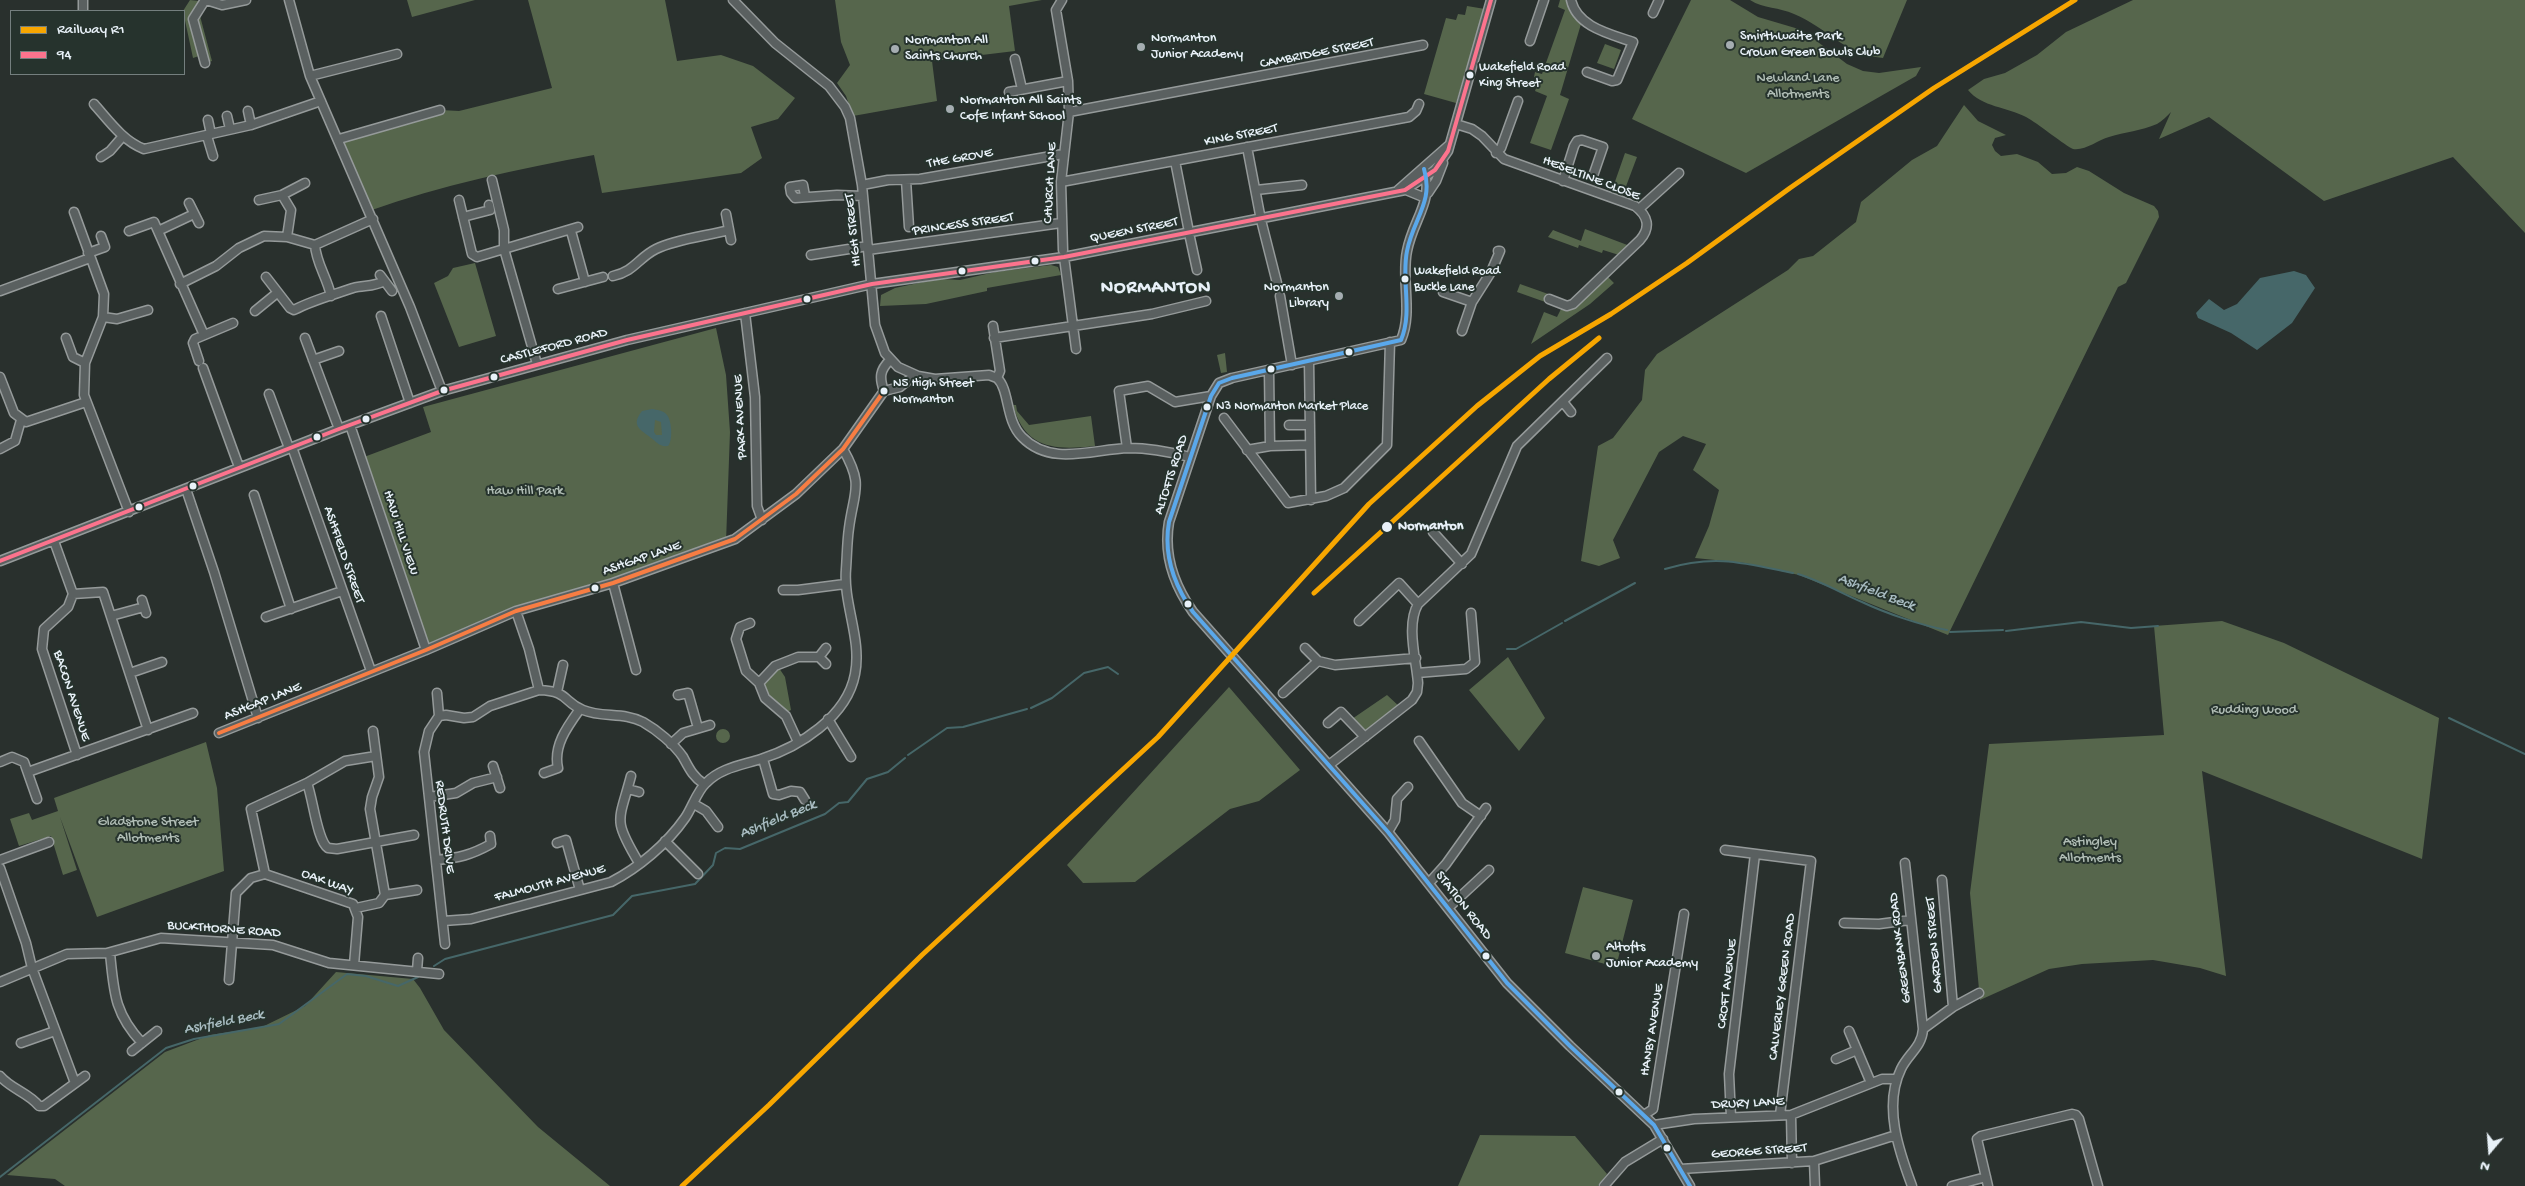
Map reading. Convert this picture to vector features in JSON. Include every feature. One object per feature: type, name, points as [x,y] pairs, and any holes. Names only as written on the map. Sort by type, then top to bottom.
[{"type":"street","points":[[205,63],[199,56],[193,19],[206,0],[222,5],[246,0]]},
{"type":"street","points":[[289,0],[310,76],[410,307],[442,391]]},
{"type":"street","name":"HIGH STREET","points":[[733,0],[772,40],[823,81],[838,96],[850,118],[862,185],[877,336],[890,360]]},
{"type":"street","name":"CHURCH LANE","points":[[1062,0],[1056,10],[1068,81],[1069,112],[1063,154],[1061,223],[1076,350]]},
{"type":"street","points":[[1449,145],[1491,0]]},
{"type":"street","points":[[1530,41],[1544,0]]},
{"type":"street","points":[[1571,0],[1573,9],[1589,25],[1633,42],[1617,80],[1612,81],[1587,72]]},
{"type":"street","points":[[1655,12],[1659,0]]},
{"type":"street","name":"CAMBRIDGE STREET","points":[[1069,112],[1423,45]]},
{"type":"street","points":[[383,48],[386,57]]},
{"type":"street","points":[[310,76],[397,54]]},
{"type":"street","points":[[1015,59],[1022,89]]},
{"type":"street","points":[[1009,92],[1068,81]]},
{"type":"street","points":[[94,104],[123,136],[134,145],[144,149],[251,125],[321,101]]},
{"type":"street","points":[[1496,152],[1501,148],[1518,101]]},
{"type":"street","name":"KING STREET","points":[[1061,182],[1409,117],[1416,111],[1419,104]]},
{"type":"street","points":[[338,139],[440,110]]},
{"type":"street","points":[[248,111],[251,125]]},
{"type":"street","points":[[227,116],[230,129]]},
{"type":"street","points":[[208,120],[213,156]]},
{"type":"street","name":"HESELTINE CLOSE","points":[[1456,124],[1472,129],[1482,136],[1504,159],[1639,209],[1647,220],[1647,228],[1640,240],[1573,304],[1567,306],[1549,299]]},
{"type":"street","points":[[101,157],[110,152],[123,136]]},
{"type":"street","points":[[1563,181],[1574,146],[1577,141],[1582,140],[1603,147],[1593,176]]},
{"type":"street","name":"QUEEN STREET","points":[[872,284],[1064,254],[1188,230],[1260,220],[1366,200],[1402,190],[1404,184],[1422,176],[1443,159],[1449,145]]},
{"type":"street","name":"QUEEN STREET","points":[[1422,176],[1449,145]]},
{"type":"street","points":[[1246,147],[1256,190],[1260,220],[1278,287]]},
{"type":"street","name":"THE GROVE","points":[[862,185],[888,180],[920,179],[1063,154]]},
{"type":"street","points":[[1270,446],[1269,370],[1401,340],[1405,330],[1406,252],[1415,222],[1425,198],[1439,174],[1443,159]]},
{"type":"street","points":[[1175,161],[1196,270]]},
{"type":"street","points":[[1639,209],[1679,173]]},
{"type":"street","points":[[1422,176],[1425,198]]},
{"type":"street","points":[[492,180],[504,230],[504,249],[537,364]]},
{"type":"street","points":[[906,180],[909,227]]},
{"type":"street","points":[[259,200],[282,195],[306,183]]},
{"type":"street","points":[[1256,190],[1302,185]]},
{"type":"street","points":[[1402,190],[1425,198]]},
{"type":"street","points":[[282,195],[291,210],[288,237]]},
{"type":"street","points":[[805,196],[863,196]]},
{"type":"street","points":[[459,200],[472,254],[477,256],[575,229],[585,282]]},
{"type":"street","points":[[188,203],[198,223]]},
{"type":"street","points":[[464,217],[490,210],[489,204]]},
{"type":"street","points":[[74,212],[104,294],[104,317],[85,363],[83,380],[86,402],[128,512]]},
{"type":"street","points":[[158,231],[194,214]]},
{"type":"street","points":[[726,214],[731,240]]},
{"type":"street","points":[[180,284],[216,266],[252,241],[264,236],[288,237],[314,245],[372,219]]},
{"type":"street","points":[[129,231],[154,222],[204,335]]},
{"type":"street","name":"PRINCESS STREET","points":[[811,255],[1061,223]]},
{"type":"street","points":[[613,276],[628,272],[648,254],[661,247],[729,230]]},
{"type":"street","points":[[0,291],[89,256],[105,247],[102,236]]},
{"type":"street","points":[[314,245],[315,255],[326,275],[331,296]]},
{"type":"street","points":[[1462,330],[1472,302],[1495,265],[1500,251],[1498,251]]},
{"type":"street","points":[[266,277],[277,293],[294,310],[312,300],[354,288],[378,284],[382,278],[392,291]]},
{"type":"street","points":[[558,289],[603,277]]},
{"type":"street","name":"CASTLEFORD ROAD","points":[[0,561],[239,467],[442,391],[627,340],[872,284]]},
{"type":"street","points":[[1442,292],[1472,302]]},
{"type":"street","points":[[255,311],[277,293]]},
{"type":"street","points":[[1280,296],[1292,365]]},
{"type":"street","points":[[994,338],[1152,314],[1206,302]]},
{"type":"street","points":[[104,317],[117,319],[148,310]]},
{"type":"street","name":"PARK AVENUE","points":[[745,313],[755,397],[757,506],[762,520]]},
{"type":"street","points":[[381,316],[410,403]]},
{"type":"street","points":[[232,323],[194,341],[239,467]]},
{"type":"street","points":[[993,326],[1000,371],[997,378]]},
{"type":"street","points":[[66,338],[73,356],[85,363]]},
{"type":"street","points":[[305,338],[338,429]]},
{"type":"street","points":[[1224,418],[1288,503],[1326,496],[1344,488],[1385,448],[1388,431],[1390,342]]},
{"type":"street","points":[[312,360],[339,351]]},
{"type":"street","points":[[1328,765],[1412,700],[1417,692],[1413,613],[1418,604],[1471,554],[1517,446],[1607,358]]},
{"type":"street","points":[[915,375],[904,384],[884,390],[880,376],[884,366],[890,360],[915,375],[935,379],[989,376],[997,378],[1002,384],[1011,422],[1022,437],[1036,448],[1064,455],[1127,448],[1154,449],[1190,457]]},
{"type":"street","points":[[1309,361],[1311,500]]},
{"type":"street","name":"ALTOFTS ROAD","points":[[1269,370],[1223,380],[1216,387],[1211,396],[1169,522],[1167,544],[1175,584],[1186,602],[1284,713]]},
{"type":"street","points":[[0,377],[14,413],[21,420],[32,421],[86,402]]},
{"type":"street","points":[[1127,448],[1119,391],[1148,386],[1175,402],[1211,396]]},
{"type":"street","name":"ASHGAP LANE","points":[[219,733],[426,650],[516,611],[613,583],[727,543],[762,520],[796,494],[842,449],[884,390]]},
{"type":"street","name":"ASHFIELD STREET","points":[[270,394],[371,671]]},
{"type":"street","points":[[1563,402],[1571,412]]},
{"type":"street","points":[[0,449],[15,441],[21,420]]},
{"type":"street","name":"HAW HILL VIEW","points":[[350,425],[426,650]]},
{"type":"street","points":[[1289,425],[1310,425]]},
{"type":"street","points":[[1388,431],[1397,434]]},
{"type":"street","points":[[1247,450],[1270,446],[1310,445]]},
{"type":"street","points":[[436,693],[439,716],[446,714],[464,718],[473,717],[490,706],[539,690],[557,692],[580,709],[635,718],[652,728],[671,744],[697,779],[704,784],[727,770],[763,759],[798,742],[828,719],[845,699],[855,674],[855,642],[845,584],[849,526],[857,494],[853,467],[842,449]]},
{"type":"street","points":[[186,489],[212,563],[258,718]]},
{"type":"street","points":[[254,495],[291,609]]},
{"type":"street","points":[[1433,532],[1462,564]]},
{"type":"street","points":[[54,541],[73,594],[103,592],[148,730]]},
{"type":"street","points":[[613,583],[636,670]]},
{"type":"street","points":[[1359,621],[1399,583],[1418,604]]},
{"type":"street","points":[[783,590],[845,584]]},
{"type":"street","points":[[266,617],[342,591]]},
{"type":"street","name":"BACON AVENUE","points":[[73,594],[68,607],[44,629],[41,638],[42,649],[77,755]]},
{"type":"street","points":[[111,616],[144,607]]},
{"type":"street","points":[[516,611],[529,648],[539,690]]},
{"type":"street","points":[[1417,673],[1466,669],[1475,662],[1471,613]]},
{"type":"street","points":[[733,621],[740,627]]},
{"type":"street","points":[[750,623],[740,627],[736,639],[746,672],[759,683],[764,698],[779,708],[786,716],[798,742]]},
{"type":"street","points":[[819,657],[826,648]]},
{"type":"street","points":[[1305,648],[1318,661],[1335,665],[1416,658]]},
{"type":"street","points":[[759,683],[775,666],[798,657],[819,657],[826,664]]},
{"type":"street","points":[[1283,693],[1318,661]]},
{"type":"street","points":[[130,673],[162,662]]},
{"type":"street","points":[[557,692],[563,665]]},
{"type":"street","points":[[678,695],[688,693],[698,728]]},
{"type":"street","points":[[544,773],[558,768],[558,749],[566,730],[580,709]]},
{"type":"street","points":[[1328,723],[1341,712],[1365,737]]},
{"type":"street","points":[[28,772],[193,713]]},
{"type":"street","name":"STATION ROAD","points":[[1284,713],[1388,832],[1507,983],[1654,1125],[1690,1186]]},
{"type":"street","name":"REDRUTH DRIVE","points":[[439,716],[430,731],[424,752],[444,944]]},
{"type":"street","points":[[828,719],[851,758]]},
{"type":"street","points":[[671,744],[683,733],[710,725]]},
{"type":"street","points":[[373,731],[379,776],[370,810],[385,895]]},
{"type":"street","points":[[1419,741],[1462,803],[1481,816]]},
{"type":"street","points":[[228,980],[236,893],[251,878],[265,874],[250,809],[307,783],[345,762],[376,756]]},
{"type":"street","points":[[0,762],[12,757],[19,758],[24,762],[37,799]]},
{"type":"street","points":[[763,759],[772,794],[769,803]]},
{"type":"street","points":[[494,766],[500,788]]},
{"type":"street","points":[[632,776],[620,811],[620,823],[623,834],[639,863]]},
{"type":"street","points":[[429,797],[456,793],[473,783],[497,777]]},
{"type":"street","points":[[307,783],[325,846],[337,849],[414,835]]},
{"type":"street","name":"FALMOUTH AVENUE","points":[[443,921],[471,919],[611,882],[627,873],[665,841],[694,804],[704,784]]},
{"type":"street","points":[[628,789],[640,792]]},
{"type":"street","points":[[772,794],[779,795],[802,790],[804,800]]},
{"type":"street","points":[[1388,832],[1395,820],[1397,799],[1407,793]]},
{"type":"street","points":[[694,804],[706,811],[718,827]]},
{"type":"street","points":[[1429,883],[1446,864],[1486,808]]},
{"type":"street","points":[[704,824],[712,818]]},
{"type":"street","points":[[436,860],[465,857],[475,853],[491,844],[490,836]]},
{"type":"street","points":[[557,843],[566,840],[580,890]]},
{"type":"street","points":[[665,841],[698,874]]},
{"type":"street","points":[[0,860],[49,842]]},
{"type":"street","points":[[1725,850],[1755,854]]},
{"type":"street","name":"CALVERLEY GREEN ROAD","points":[[1755,854],[1811,861],[1780,1116]]},
{"type":"street","name":"CROFT AVENUE","points":[[1731,1117],[1729,1074],[1755,854]]},
{"type":"street","name":"GREENBANK ROAD","points":[[1905,863],[1923,1029]]},
{"type":"street","points":[[0,868],[26,943],[32,968],[75,1083]]},
{"type":"street","points":[[1448,908],[1489,870]]},
{"type":"street","name":"OAK WAY","points":[[265,874],[346,901],[356,908],[379,903],[385,895],[417,890]]},
{"type":"street","name":"GARDEN STREET","points":[[1942,880],[1953,1007]]},
{"type":"street","points":[[354,965],[358,917],[356,908]]},
{"type":"street","name":"HANBY AVENUE","points":[[1644,1115],[1653,1109],[1684,914]]},
{"type":"street","points":[[1844,923],[1879,924],[1910,920]]},
{"type":"street","name":"BUCKTHORNE ROAD","points":[[0,982],[74,952],[110,953],[161,938],[231,944],[273,945],[329,963],[439,974]]},
{"type":"street","points":[[110,953],[114,994],[121,1016],[126,1026],[142,1043]]},
{"type":"street","points":[[417,971],[418,958]]},
{"type":"street","points":[[1912,1186],[1896,1136],[1893,1108],[1897,1079],[1904,1062],[1921,1041],[1923,1029],[1953,1007],[1979,993]]},
{"type":"street","points":[[21,1042],[55,1030]]},
{"type":"street","points":[[132,1051],[157,1031]]},
{"type":"street","points":[[1849,1032],[1871,1083]]},
{"type":"street","points":[[1836,1059],[1857,1050]]},
{"type":"street","points":[[0,1076],[7,1084],[35,1100],[39,1106],[44,1106],[86,1076]]},
{"type":"street","name":"DRURY LANE","points":[[1654,1125],[1661,1122],[1791,1115],[1882,1079],[1897,1079]]},
{"type":"street","points":[[1791,1115],[1792,1163]]},
{"type":"street","points":[[1988,1186],[1977,1146],[1977,1139],[1981,1136],[2076,1115],[2098,1186]]},
{"type":"street","name":"GEORGE STREET","points":[[1680,1169],[1814,1161],[1896,1136]]},
{"type":"street","points":[[1604,1186],[1626,1162],[1663,1138]]},
{"type":"street","points":[[1814,1161],[1815,1186]]},
{"type":"street","points":[[1952,1186],[1986,1177]]},
{"type":"green space","points":[[190,0],[209,2],[200,16],[212,61],[205,63],[202,55],[193,58],[184,10]]},
{"type":"green space","points":[[407,0],[475,0],[412,17]]},
{"type":"green space","points":[[528,0],[665,0],[677,61],[721,55],[753,66],[795,98],[778,119],[751,127],[762,158],[741,173],[602,193],[594,155],[509,172],[452,186],[369,211],[339,139],[440,110],[459,111],[552,88]]},
{"type":"green space","points":[[835,0],[1042,0],[1009,6],[1015,51],[932,61],[937,101],[853,116],[846,96],[837,83],[850,65],[841,42]]},
{"type":"green space","points":[[1560,0],[1569,0],[1570,10],[1581,24],[1560,95],[1569,99],[1551,150],[1530,143],[1547,96],[1535,91],[1539,80],[1534,77],[1535,72],[1542,74],[1565,10],[1558,7]]},
{"type":"green space","name":"Newland Lane Allotments","points":[[1691,0],[1730,0],[1758,17],[1802,30],[1847,64],[1863,71],[1879,73],[1921,67],[1916,76],[1746,173],[1632,119]]},
{"type":"green space","points":[[1750,0],[1907,0],[1883,58],[1869,56],[1846,46],[1817,26],[1794,14]]},
{"type":"green space","points":[[2133,0],[2525,0],[2525,233],[2453,157],[2324,201],[2209,117],[2159,139],[2171,112],[2159,123],[2105,138],[2087,147],[2073,149],[2026,117],[1980,100],[1968,90],[1984,79],[2005,73],[2037,55],[2066,32]]},
{"type":"green space","points":[[1467,6],[1485,9],[1456,103],[1424,94],[1446,18],[1456,20],[1458,14],[1465,15]]},
{"type":"green space","points":[[1605,44],[1621,50],[1614,69],[1597,63]]},
{"type":"green space","points":[[1964,105],[1978,121],[2006,135],[1995,138],[1992,145],[2001,156],[2017,154],[2038,162],[2052,174],[2066,173],[2077,167],[2089,171],[2124,193],[2154,206],[2158,211],[2159,217],[2126,283],[2118,287],[1948,635],[1799,575],[1745,563],[1695,558],[1709,526],[1719,490],[1693,470],[1706,444],[1683,436],[1659,452],[1613,540],[1620,558],[1599,566],[1581,561],[1598,446],[1613,438],[1642,400],[1645,370],[1657,354],[1788,270],[1799,259],[1813,256],[1856,222],[1861,202],[1912,160],[1937,146]]},
{"type":"green space","points":[[1625,153],[1637,157],[1622,197],[1611,193]]},
{"type":"green space","points":[[1585,229],[1630,246],[1619,255],[1603,250],[1602,253],[1579,245],[1578,248],[1548,237],[1553,230],[1581,241]]},
{"type":"green space","points":[[475,263],[496,336],[459,347],[434,283],[448,276],[453,268]]},
{"type":"green space","points":[[1051,265],[1058,267],[1061,275],[987,288],[987,291],[926,304],[880,306],[881,295],[895,288],[942,279],[960,280],[995,272]]},
{"type":"green space","points":[[1605,274],[1614,283],[1590,304],[1531,344],[1544,312],[1557,317],[1561,309],[1564,309]]},
{"type":"green space","points":[[1520,284],[1551,295],[1548,303],[1517,292]]},
{"type":"green space","name":"Haw Hill Park","points":[[716,328],[726,375],[730,432],[726,542],[628,575],[517,607],[431,646],[428,644],[364,457],[431,432],[423,407]]},
{"type":"green space","points":[[1225,353],[1227,372],[1221,373],[1217,355]]},
{"type":"green space","points":[[1013,405],[1016,405],[1017,411],[1029,425],[1091,416],[1095,446],[1055,447],[1034,439],[1025,431],[1018,420]]},
{"type":"green space","points":[[2222,621],[2284,643],[2439,718],[2422,859],[2202,771],[2226,976],[2200,968],[2153,960],[2082,964],[2049,969],[1980,1000],[1970,893],[1989,744],[2164,735],[2154,626]]},
{"type":"green space","points":[[1508,657],[1545,718],[1519,751],[1469,690]]},
{"type":"green space","points":[[779,668],[785,677],[791,710],[787,712],[767,694],[762,683]]},
{"type":"green space","points":[[1229,687],[1300,770],[1259,801],[1230,809],[1135,882],[1083,883],[1067,865]]},
{"type":"green space","points":[[1387,695],[1401,708],[1365,737],[1349,721]]},
{"type":"green space","points":[[723,729],[728,731],[730,736],[728,741],[723,743],[718,741],[716,736],[718,731]]},
{"type":"green space","name":"Gladstone Street Allotments","points":[[206,742],[217,788],[224,871],[97,917],[60,817],[77,870],[63,875],[51,836],[19,846],[10,819],[29,813],[32,820],[58,811],[54,798]]},
{"type":"green space","points":[[1583,887],[1633,900],[1616,967],[1565,953]]},
{"type":"green space","points":[[336,972],[413,979],[444,1030],[538,1127],[610,1186],[65,1186],[55,1179],[7,1175],[165,1052],[210,1035],[262,1027],[305,1006]]},
{"type":"green space","points":[[1480,1135],[1575,1136],[1607,1174],[1598,1186],[1458,1186]]},
{"type":"water","points":[[2294,271],[2306,275],[2315,288],[2292,323],[2257,350],[2231,333],[2198,318],[2196,313],[2209,299],[2224,310],[2237,304],[2260,278]]},
{"type":"water","points":[[652,409],[662,411],[667,415],[671,431],[671,440],[668,446],[658,444],[640,429],[637,420],[642,411]],"holes":[[[655,420],[661,422],[662,435],[656,435],[654,432]]]},
{"type":"waterway","name":"Ashfield Beck","points":[[1665,569],[1683,564],[1715,561],[1744,563],[1793,573]]},
{"type":"waterway","name":"Ashfield Beck","points":[[1798,574],[1893,615],[1947,630]]},
{"type":"waterway","name":"Ashfield Beck","points":[[1565,621],[1635,583]]},
{"type":"waterway","name":"Ashfield Beck","points":[[2006,631],[2081,622],[2131,628],[2158,626]]},
{"type":"waterway","name":"Ashfield Beck","points":[[1507,649],[1516,649],[1562,623]]},
{"type":"waterway","name":"Ashfield Beck","points":[[1950,632],[2003,630]]},
{"type":"waterway","name":"Ashfield Beck","points":[[1031,708],[1052,698],[1084,673],[1108,667],[1118,674]]},
{"type":"waterway","name":"Ashfield Beck","points":[[908,755],[947,728],[963,727],[1027,709]]},
{"type":"waterway","points":[[2449,718],[2525,754]]},
{"type":"waterway","name":"Ashfield Beck","points":[[434,966],[445,959],[613,915],[632,896],[695,884],[713,865],[716,853],[725,848],[740,849],[825,814],[839,803],[848,802],[867,779],[888,772],[905,758]]},
{"type":"waterway","name":"Ashfield Beck","points":[[0,1177],[166,1048],[194,1039],[279,1024],[347,974],[366,976],[398,986],[418,977]]},
{"type":"rail line","name":"R1","points":[[682,1186],[769,1105],[922,955],[1158,737],[1369,504],[1477,406],[1540,356],[1611,314],[1687,263],[1790,188],[1934,88],[2075,0]]},
{"type":"rail line","name":"R1","points":[[1314,593],[1549,379],[1599,338]]},
{"type":"transit line","name":"94","points":[[0,561],[339,429],[442,391],[627,340],[872,284],[1064,257],[1405,190],[1435,170],[1448,151],[1491,0]]},
{"type":"transit line","points":[[1424,169],[1426,181],[1425,201],[1407,251],[1405,273],[1407,307],[1401,340],[1232,378],[1219,383],[1211,396],[1169,522],[1168,547],[1172,570],[1175,581],[1193,612],[1388,832],[1507,983],[1570,1046],[1654,1125],[1690,1186]]},
{"type":"transit line","points":[[219,733],[426,650],[516,611],[613,583],[735,539],[796,494],[843,449],[884,391]]},
{"type":"place","name":"Smirthwaite Park Crown Green Bowls Club","points":[[1730,45]]},
{"type":"place","name":"Normanton Junior Academy","points":[[1141,47]]},
{"type":"place","name":"Normanton All Saints Church","points":[[895,49]]},
{"type":"place","name":"Wakefield Road King Street","points":[[1470,75]]},
{"type":"place","name":"Normanton All Saints CofE Infant School","points":[[950,109]]},
{"type":"place","name":"Wakefield Road Buckle Lane","points":[[1405,279]]},
{"type":"place","name":"Normanton Library","points":[[1339,296]]},
{"type":"place","name":"N5 High Street Normanton","points":[[884,391]]},
{"type":"place","name":"N3 Normanton Market Place","points":[[1207,407]]},
{"type":"place","name":"Normanton","points":[[1387,527]]},
{"type":"place","name":"Altofts Junior Academy","points":[[1596,956]]},
{"type":"district","name":"NORMANTON","points":[[1156,289]]},
{"type":"park label","name":"Rudding Wood","points":[[2254,711]]},
{"type":"park label","name":"Astingley Allotments","points":[[2090,852]]}]
